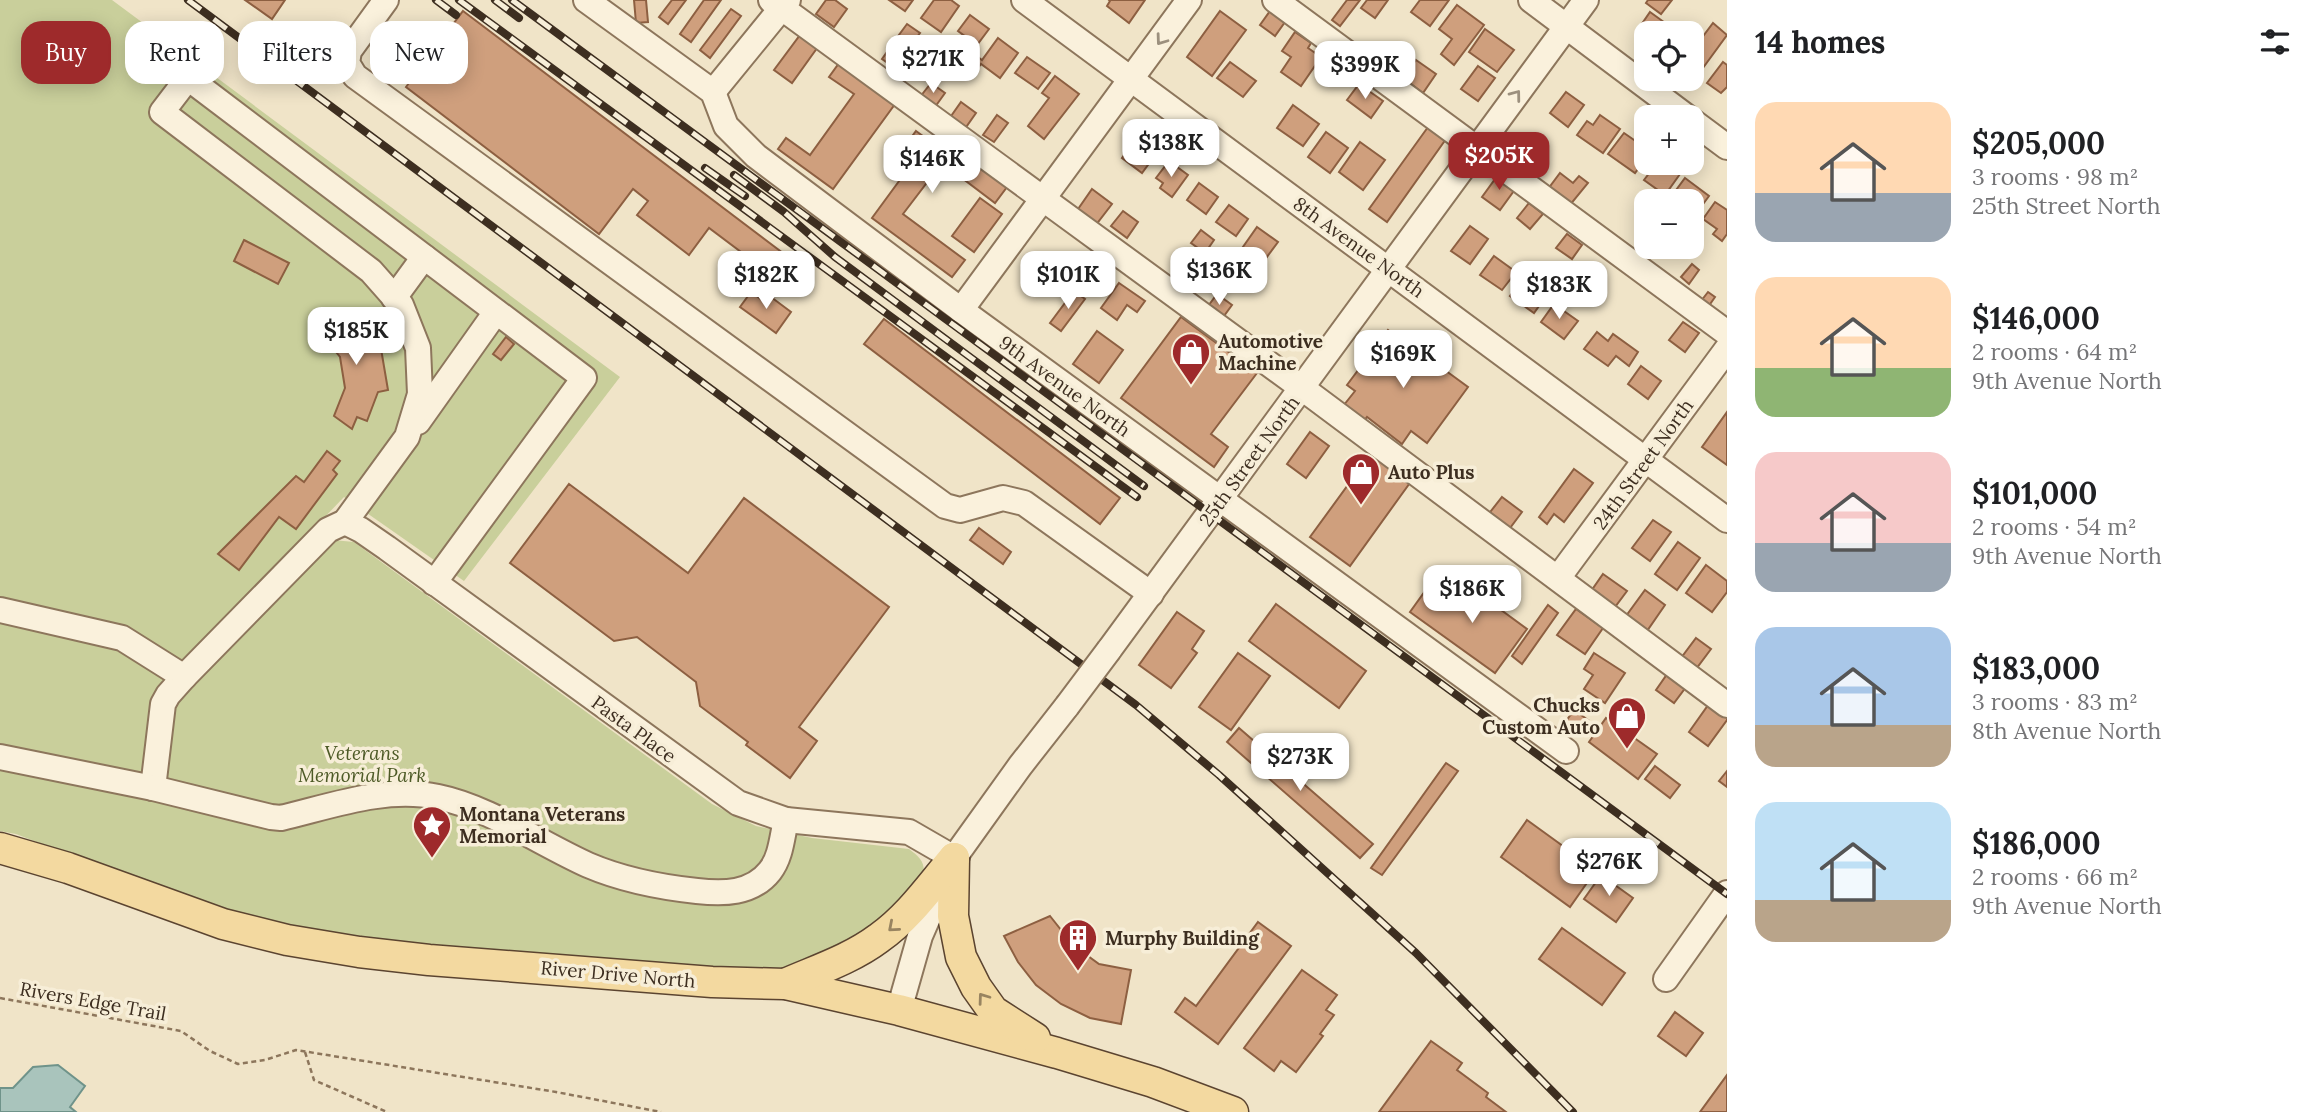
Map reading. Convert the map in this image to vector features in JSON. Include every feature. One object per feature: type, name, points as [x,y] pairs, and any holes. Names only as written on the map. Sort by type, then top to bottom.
[{"type":"main road","name":"River Drive North","points":[[0,848],[68,868],[223,924],[359,953],[712,982],[785,984],[899,1010],[1057,1053],[1153,1082],[1233,1112]]},
{"type":"main road","points":[[785,984],[851,955],[879,939],[903,918],[954,858]]},
{"type":"main road","points":[[954,858],[953,916],[961,957],[976,987],[993,1011],[1057,1053]]},
{"type":"street","points":[[386,0],[349,51],[347,63],[355,76],[945,506],[960,510],[1003,498],[1024,503],[1151,594]]},
{"type":"street","points":[[586,0],[713,92],[780,3],[1727,705]]},
{"type":"street","name":"8th Avenue North","points":[[1024,0],[1727,520]]},
{"type":"street","points":[[961,310],[1189,0]]},
{"type":"street","points":[[1275,0],[1727,334]]},
{"type":"street","points":[[1531,0],[1671,105]]},
{"type":"street","name":"25th Street North","points":[[954,858],[1587,0]]},
{"type":"street","points":[[407,438],[420,394],[418,348],[401,305],[371,271],[162,112],[188,78],[584,378],[434,583]]},
{"type":"street","name":"9th Avenue North","points":[[713,92],[726,126],[756,156],[961,310],[1566,751]]},
{"type":"street","points":[[1704,130],[1727,147]]},
{"type":"street","points":[[394,298],[424,257]]},
{"type":"street","points":[[153,788],[163,704],[168,695],[328,530],[345,522],[496,312]]},
{"type":"street","name":"24th Street North","points":[[1558,578],[1727,349]]},
{"type":"street","name":"Pasta Place","points":[[345,522],[361,530],[738,803],[786,820],[909,832],[954,858]]},
{"type":"street","points":[[0,610],[122,638],[184,677]]},
{"type":"street","points":[[0,757],[153,788],[281,818],[367,797],[419,794],[440,797],[464,804],[589,865],[626,878],[673,889],[716,893],[739,891],[758,883],[768,873],[778,856],[786,820]]},
{"type":"street","points":[[899,1010],[920,936],[954,858]]},
{"type":"street","points":[[1666,979],[1727,893]]},
{"type":"path","name":"Rivers Edge Trail","points":[[0,998],[181,1031],[210,1051],[238,1063],[265,1060],[296,1051],[305,1052]]},
{"type":"path","points":[[387,1112],[314,1080],[305,1052],[661,1112]]},
{"type":"green space","name":"Veterans Memorial Park","points":[[0,0],[112,0],[140,21],[125,21],[125,84],[224,83],[620,377],[464,581],[344,497],[208,639],[230,649],[333,540],[354,542],[712,804],[756,826],[812,838],[909,849],[922,861],[924,869],[923,879],[873,928],[820,959],[768,972],[363,941],[274,926],[203,906],[16,834],[0,831]]},
{"type":"water","points":[[58,1065],[85,1086],[70,1107],[76,1112],[0,1112],[0,1088],[13,1088],[33,1067]]},
{"type":"building","points":[[245,0],[285,0],[272,19]]},
{"type":"building","points":[[634,0],[646,0],[648,22],[636,23]]},
{"type":"building","points":[[672,0],[686,0],[668,24],[659,17]]},
{"type":"building","points":[[704,0],[721,0],[691,42],[680,34]]},
{"type":"building","points":[[826,0],[835,0],[847,9],[834,27],[816,14]]},
{"type":"building","points":[[889,0],[913,0],[905,11]]},
{"type":"building","points":[[934,0],[951,0],[959,6],[941,32],[921,18]]},
{"type":"building","points":[[1109,0],[1145,0],[1129,23],[1107,6]]},
{"type":"building","points":[[1347,0],[1360,0],[1340,26],[1332,20]]},
{"type":"building","points":[[1367,0],[1388,0],[1375,18],[1361,8]]},
{"type":"building","points":[[1420,0],[1449,0],[1430,26],[1411,12]]},
{"type":"building","points":[[1648,0],[1672,0],[1661,14],[1646,3]]},
{"type":"building","points":[[1457,5],[1484,25],[1454,65],[1441,54],[1452,39],[1439,29]]},
{"type":"building","points":[[731,9],[741,16],[710,58],[700,50]]},
{"type":"building","points":[[463,11],[808,272],[793,291],[709,228],[689,255],[637,215],[648,201],[633,189],[599,234],[406,87],[408,84],[468,84],[468,21],[456,21]]},
{"type":"building","points":[[1220,11],[1246,30],[1212,76],[1187,57]]},
{"type":"building","points":[[1270,11],[1285,22],[1275,36],[1260,25]]},
{"type":"building","points":[[1650,12],[1662,21],[1644,21]]},
{"type":"building","points":[[970,15],[989,29],[977,45],[958,31]]},
{"type":"building","points":[[1713,23],[1727,35],[1704,67],[1704,35]]},
{"type":"building","points":[[907,24],[920,33],[906,52],[893,43]]},
{"type":"building","points":[[1485,29],[1514,50],[1497,72],[1469,52]]},
{"type":"building","points":[[803,31],[820,44],[792,83],[774,70]]},
{"type":"building","points":[[1295,32],[1311,43],[1308,48],[1321,57],[1301,86],[1281,72],[1291,57],[1282,51]]},
{"type":"building","points":[[998,38],[1018,53],[1000,78],[981,64],[975,72],[959,61],[967,49],[982,60]]},
{"type":"building","points":[[892,45],[917,64],[908,77],[882,59]]},
{"type":"building","points":[[1332,56],[1342,64],[1328,83],[1318,75]]},
{"type":"building","points":[[1027,57],[1050,73],[1038,89],[1015,73]]},
{"type":"building","points":[[842,59],[898,100],[833,189],[778,149],[786,138],[810,155],[854,94],[829,77]]},
{"type":"building","points":[[1416,60],[1436,74],[1423,93],[1403,78]]},
{"type":"building","points":[[1230,62],[1256,81],[1243,97],[1217,78]]},
{"type":"building","points":[[1723,62],[1727,65],[1727,87],[1721,93],[1707,83]]},
{"type":"building","points":[[1478,66],[1495,78],[1478,101],[1461,89]]},
{"type":"building","points":[[1055,76],[1079,94],[1044,139],[1028,126],[1049,98],[1042,93]]},
{"type":"building","points":[[931,83],[945,93],[935,107],[920,97]]},
{"type":"building","points":[[1359,84],[1383,101],[1371,118],[1347,100]]},
{"type":"building","points":[[1566,92],[1584,105],[1568,127],[1550,113]]},
{"type":"building","points":[[961,102],[976,113],[964,130],[949,119]]},
{"type":"building","points":[[1293,105],[1319,124],[1303,146],[1277,128]]},
{"type":"building","points":[[997,115],[1008,123],[994,142],[983,135]]},
{"type":"building","points":[[1600,115],[1620,129],[1603,153],[1577,135],[1587,121],[1593,125]]},
{"type":"building","points":[[1428,127],[1446,139],[1387,222],[1369,209]]},
{"type":"building","points":[[916,131],[949,155],[957,144],[1010,183],[995,203],[942,163],[903,214],[965,260],[952,277],[872,218],[902,177],[889,168]]},
{"type":"building","points":[[1326,132],[1348,148],[1330,173],[1308,157]]},
{"type":"building","points":[[1624,133],[1634,140],[1634,172],[1608,154]]},
{"type":"building","points":[[1136,139],[1156,154],[1142,173],[1122,158]]},
{"type":"building","points":[[1360,142],[1385,160],[1363,190],[1339,172]]},
{"type":"building","points":[[1520,148],[1535,159],[1526,172],[1510,161]]},
{"type":"building","points":[[1169,161],[1188,175],[1172,197],[1160,188],[1163,183],[1156,178]]},
{"type":"building","points":[[1560,173],[1573,183],[1579,176],[1588,183],[1570,205],[1548,189]]},
{"type":"building","points":[[1498,175],[1516,188],[1500,210],[1482,197]]},
{"type":"building","points":[[1648,175],[1679,175],[1669,189],[1657,189],[1644,180]]},
{"type":"building","points":[[1685,178],[1700,189],[1677,189]]},
{"type":"building","points":[[1199,183],[1218,197],[1206,214],[1187,200]]},
{"type":"building","points":[[1092,189],[1112,204],[1095,226],[1076,212]]},
{"type":"building","points":[[980,198],[1002,214],[974,252],[952,236]]},
{"type":"building","points":[[1715,202],[1727,210],[1727,234],[1722,241],[1713,234],[1717,229],[1704,218]]},
{"type":"building","points":[[1529,203],[1543,214],[1530,229],[1517,218]]},
{"type":"building","points":[[1229,205],[1248,219],[1236,236],[1216,222]]},
{"type":"building","points":[[1123,211],[1138,222],[1127,238],[1111,226]]},
{"type":"building","points":[[1470,226],[1488,239],[1470,264],[1451,251]]},
{"type":"building","points":[[1257,227],[1278,242],[1258,269],[1238,254]]},
{"type":"building","points":[[1201,230],[1214,240],[1205,253],[1191,243]]},
{"type":"building","points":[[1567,234],[1582,245],[1572,259],[1556,248]]},
{"type":"building","points":[[244,240],[289,263],[278,284],[234,261]]},
{"type":"building","points":[[1494,256],[1516,272],[1502,290],[1480,275]]},
{"type":"building","points":[[1692,264],[1699,270],[1689,284],[1681,277]]},
{"type":"building","points":[[1520,282],[1544,299],[1534,313],[1510,296]]},
{"type":"building","points":[[1119,283],[1145,301],[1137,312],[1127,305],[1117,320],[1101,308]]},
{"type":"building","points":[[1074,291],[1085,299],[1061,331],[1050,323]]},
{"type":"building","points":[[751,292],[762,300],[767,294],[791,312],[776,333],[740,307]]},
{"type":"building","points":[[1708,292],[1715,297],[1706,310],[1698,305]]},
{"type":"building","points":[[1217,294],[1232,305],[1221,320],[1206,309]]},
{"type":"building","points":[[1554,304],[1578,321],[1564,339],[1541,322]]},
{"type":"building","points":[[350,312],[373,338],[379,337],[388,390],[378,392],[367,421],[357,417],[352,429],[334,416],[345,388],[340,357],[321,333],[334,313],[341,320]]},
{"type":"building","points":[[1181,317],[1257,373],[1211,434],[1228,447],[1214,467],[1121,398]]},
{"type":"building","points":[[884,319],[1120,498],[1100,524],[864,344]]},
{"type":"building","points":[[1683,322],[1699,333],[1685,352],[1669,340]]},
{"type":"building","points":[[1388,330],[1408,345],[1411,340],[1430,354],[1427,357],[1468,387],[1427,443],[1411,431],[1402,444],[1367,417],[1361,425],[1340,410],[1355,391],[1347,385]]},
{"type":"building","points":[[1097,331],[1123,350],[1099,383],[1073,364]]},
{"type":"building","points":[[1597,332],[1608,341],[1613,334],[1638,352],[1629,366],[1616,356],[1608,366],[1584,349]]},
{"type":"building","points":[[506,337],[514,344],[501,360],[493,354]]},
{"type":"building","points":[[1641,366],[1661,381],[1648,399],[1628,384]]},
{"type":"building","points":[[1727,412],[1727,465],[1702,447]]},
{"type":"building","points":[[1310,432],[1329,446],[1306,478],[1287,464]]},
{"type":"building","points":[[327,451],[340,461],[333,470],[337,474],[296,529],[279,517],[239,570],[218,554],[296,476],[304,482]]},
{"type":"building","points":[[1372,452],[1412,480],[1350,566],[1310,537]]},
{"type":"building","points":[[1574,469],[1593,483],[1564,522],[1554,514],[1547,524],[1539,517]]},
{"type":"building","points":[[569,484],[688,573],[744,498],[889,607],[799,727],[817,741],[790,778],[700,706],[696,682],[637,637],[614,641],[510,563]]},
{"type":"building","points":[[1502,497],[1522,512],[1507,532],[1487,516]]},
{"type":"building","points":[[1653,520],[1671,532],[1650,561],[1632,548]]},
{"type":"building","points":[[979,528],[1011,552],[1003,564],[970,540]]},
{"type":"building","points":[[1678,542],[1700,558],[1677,590],[1655,574]]},
{"type":"building","points":[[1706,565],[1727,581],[1727,592],[1712,612],[1686,593]]},
{"type":"building","points":[[1603,574],[1627,591],[1612,611],[1589,594]]},
{"type":"building","points":[[1467,585],[1527,629],[1495,673],[1410,612],[1428,587],[1452,605]]},
{"type":"building","points":[[1645,590],[1665,605],[1647,631],[1626,616]]},
{"type":"building","points":[[1276,604],[1366,671],[1339,708],[1249,641]]},
{"type":"building","points":[[1548,605],[1558,613],[1522,664],[1512,656]]},
{"type":"building","points":[[1576,609],[1603,628],[1585,654],[1557,635]]},
{"type":"building","points":[[1177,612],[1204,631],[1192,649],[1197,653],[1171,688],[1139,665]]},
{"type":"building","points":[[1696,638],[1711,649],[1696,669],[1681,658]]},
{"type":"building","points":[[1238,653],[1270,676],[1231,730],[1199,707]]},
{"type":"building","points":[[1594,653],[1625,673],[1605,703],[1584,689],[1593,675],[1584,669]]},
{"type":"building","points":[[1670,670],[1689,683],[1674,703],[1656,690]]},
{"type":"building","points":[[1711,701],[1727,713],[1727,720],[1708,746],[1689,732]]},
{"type":"building","points":[[1574,710],[1588,720],[1578,734],[1564,724]]},
{"type":"building","points":[[1606,718],[1657,754],[1638,779],[1589,742]]},
{"type":"building","points":[[1239,728],[1373,844],[1360,858],[1227,742]]},
{"type":"building","points":[[1446,763],[1458,771],[1382,875],[1371,868]]},
{"type":"building","points":[[1655,766],[1680,785],[1670,798],[1645,779]]},
{"type":"building","points":[[1727,771],[1727,787],[1719,781]]},
{"type":"building","points":[[1527,820],[1596,870],[1570,907],[1501,857]]},
{"type":"building","points":[[1601,875],[1633,898],[1616,922],[1584,899]]},
{"type":"building","name":"Murphy Building","points":[[1050,916],[1073,945],[1099,964],[1131,970],[1121,1024],[1090,1018],[1061,1004],[1036,985],[1018,962],[1004,936]]},
{"type":"building","points":[[1258,922],[1291,946],[1218,1044],[1175,1012],[1185,998],[1196,1006]]},
{"type":"building","points":[[1562,928],[1625,973],[1602,1005],[1539,959]]},
{"type":"building","points":[[1302,970],[1337,995],[1326,1010],[1334,1015],[1320,1034],[1323,1036],[1296,1072],[1281,1061],[1274,1071],[1244,1048]]},
{"type":"building","points":[[1675,1012],[1703,1033],[1686,1056],[1658,1036]]},
{"type":"building","points":[[1431,1041],[1462,1063],[1457,1070],[1488,1093],[1486,1097],[1506,1112],[1379,1112]]},
{"type":"building","points":[[1727,1075],[1727,1112],[1700,1112]]},
{"type":"railway","points":[[188,0],[1136,705],[1219,775],[1416,953],[1573,1112]]},
{"type":"railway","points":[[436,0],[456,15]]},
{"type":"railway","points":[[459,0],[1137,497]]},
{"type":"railway","points":[[495,0],[519,18]]},
{"type":"railway","points":[[512,0],[1727,894]]},
{"type":"railway","points":[[705,168],[745,196]]},
{"type":"railway","points":[[734,175],[784,212],[835,257],[1144,486]]},
{"type":"place","name":"Automotive Machine","points":[[1191,386]]},
{"type":"place","name":"Auto Plus","points":[[1361,506]]},
{"type":"place","name":"Chucks Custom Auto","points":[[1627,750]]},
{"type":"place","name":"Montana Veterans Memorial","points":[[432,859]]},
{"type":"place","name":"Murphy Building","points":[[1078,972]]}]
